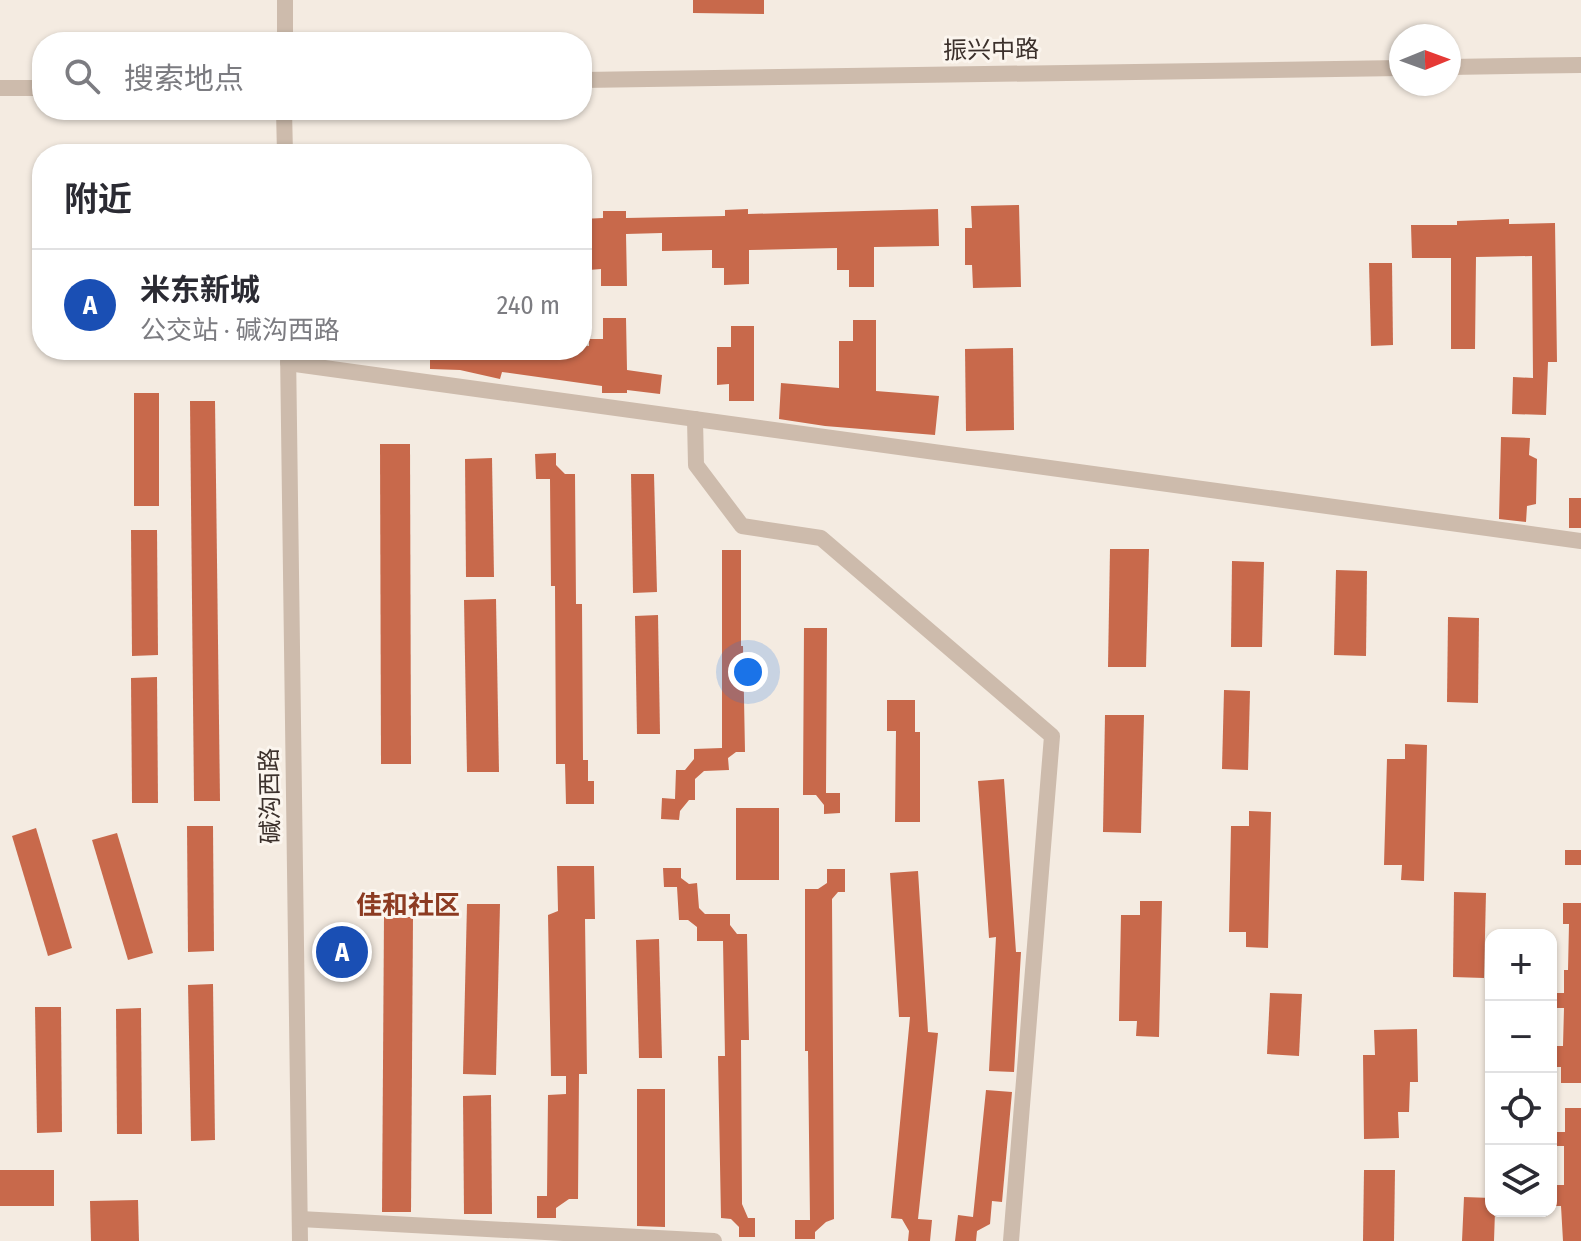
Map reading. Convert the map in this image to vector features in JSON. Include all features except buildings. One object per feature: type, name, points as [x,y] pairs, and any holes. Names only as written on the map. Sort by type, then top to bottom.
[{"type":"street","points":[[285,0],[285,32]]},
{"type":"street","points":[[1461,67],[1581,65]]},
{"type":"street","name":"振兴中路","points":[[592,80],[1389,68]]},
{"type":"street","points":[[0,88],[32,88]]},
{"type":"street","points":[[284,120],[285,144]]},
{"type":"street","name":"碱沟西路","points":[[288,360],[300,1241]]},
{"type":"street","points":[[308,360],[695,419],[1581,541]]},
{"type":"street","points":[[695,419],[696,465],[742,526],[821,538],[1052,736],[1011,1241]]},
{"type":"street","points":[[300,1219],[714,1241]]},
{"type":"place","name":"米东新城","points":[[342,952]]},
{"type":"district","name":"佳和社区","points":[[408,905]]}]
